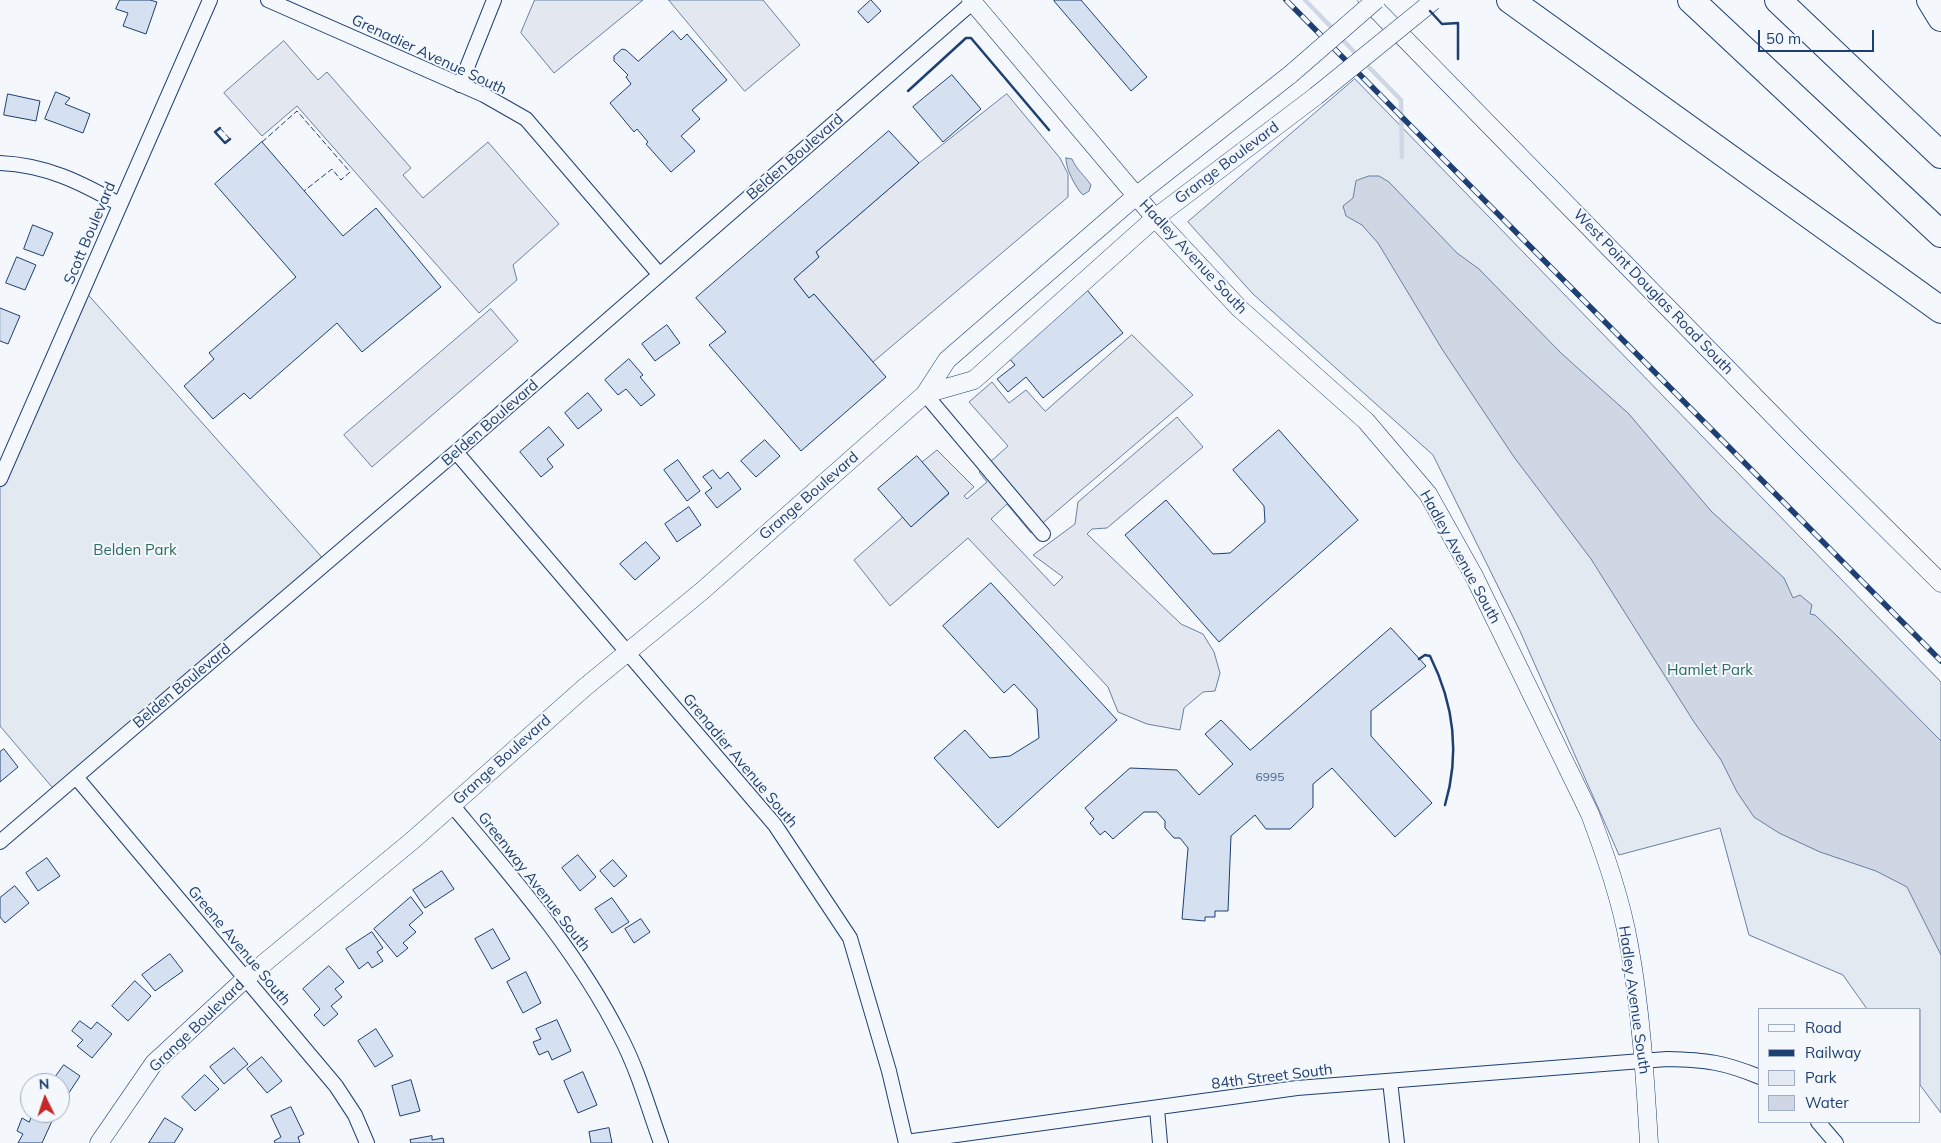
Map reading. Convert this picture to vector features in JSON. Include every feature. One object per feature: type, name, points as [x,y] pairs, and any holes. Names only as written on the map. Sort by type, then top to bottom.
[{"type":"highway","points":[[1510,0],[1941,310]]},
{"type":"highway","points":[[1690,0],[1941,234]]},
{"type":"highway","points":[[1778,0],[1941,155]]},
{"type":"highway","points":[[1930,0],[1941,18]]},
{"type":"street","name":"Scott Boulevard","points":[[0,479],[50,370],[119,204],[210,0]]},
{"type":"street","name":"Grenadier Avenue South","points":[[268,0],[484,95],[526,119],[659,274]]},
{"type":"street","points":[[460,85],[494,0]]},
{"type":"street","name":"West Point Douglas Road South","points":[[1367,0],[1802,445],[1941,583]]},
{"type":"street","name":"Grange Boulevard","points":[[99,1143],[154,1063],[245,979],[702,591],[925,394],[947,360],[1136,196],[1291,74],[1376,0]]},
{"type":"street","name":"Hadley Avenue South","points":[[974,1],[1155,218],[1239,308],[1366,420],[1428,494],[1474,576],[1590,814],[1614,881],[1629,945],[1644,1061],[1649,1143]]},
{"type":"street","name":"Belden Boulevard","points":[[0,842],[456,452],[974,1]]},
{"type":"street","name":"Grange Boulevard","points":[[925,394],[974,380],[1155,218],[1316,96],[1434,1]]},
{"type":"street","points":[[0,163],[36,167],[76,180],[119,204]]},
{"type":"street","points":[[925,394],[1043,534]]},
{"type":"street","name":"Grenadier Avenue South","points":[[456,452],[775,825],[850,938],[889,1071],[906,1143]]},
{"type":"street","name":"Greene Avenue South","points":[[76,777],[336,1086],[355,1115],[367,1143]]},
{"type":"street","name":"Greenway Avenue South","points":[[452,805],[528,896],[586,975],[621,1037],[661,1143]]},
{"type":"street","name":"84th Street South","points":[[906,1143],[1297,1088],[1668,1059],[1710,1060],[1727,1064],[1758,1076]]},
{"type":"street","points":[[1390,1081],[1396,1143]]},
{"type":"street","points":[[1157,1109],[1160,1143]]},
{"type":"street","points":[[1819,1123],[1836,1143]]},
{"type":"green space","name":"Hamlet Park","points":[[1355,79],[1941,682],[1941,1113],[1921,1086],[1921,1008],[1866,1008],[1843,975],[1749,935],[1720,828],[1619,855],[1520,631],[1433,455],[1253,294],[1188,222]]},
{"type":"green space","name":"Belden Park","points":[[83,289],[327,563],[57,793],[0,726],[0,479]]},
{"type":"shaded area","points":[[535,0],[643,0],[554,73],[521,33]]},
{"type":"shaded area","points":[[669,0],[763,0],[800,45],[745,91]]},
{"type":"shaded area","points":[[284,41],[318,80],[327,72],[411,168],[403,175],[423,198],[488,142],[559,224],[513,265],[517,280],[479,313],[297,106],[262,136],[224,93]]},
{"type":"shaded area","points":[[1007,94],[1060,158],[1068,174],[1068,197],[873,362],[814,294],[809,298],[794,279],[819,257],[816,252],[919,163]]},
{"type":"shaded area","points":[[491,309],[518,341],[372,467],[344,435]]},
{"type":"shaded area","points":[[1132,335],[1193,395],[1031,533],[1007,504],[991,519],[1054,586],[1063,577],[1033,555],[1075,524],[1078,502],[1177,417],[1203,447],[1107,528],[1092,529],[1087,534],[1181,624],[1203,634],[1214,652],[1220,673],[1215,691],[1203,692],[1184,708],[1180,730],[1147,724],[1118,712],[1108,687],[968,538],[890,606],[854,560],[903,517],[911,526],[949,494],[922,462],[937,450],[974,487],[964,496],[967,499],[987,482],[979,472],[1008,446],[969,402],[992,382],[1009,403],[1026,390],[1045,411]]},
{"type":"water","points":[[1066,158],[1072,159],[1091,185],[1089,191],[1083,195],[1072,178],[1067,167]]},
{"type":"water","points":[[1369,176],[1379,176],[1389,182],[1457,253],[1479,269],[1561,353],[1629,414],[1711,511],[1784,578],[1793,598],[1800,595],[1812,605],[1810,614],[1815,615],[1836,635],[1941,741],[1941,955],[1907,887],[1876,871],[1820,852],[1779,833],[1754,817],[1737,792],[1721,760],[1694,722],[1591,559],[1514,457],[1442,349],[1378,243],[1362,225],[1346,216],[1343,206],[1353,198],[1356,181]]},
{"type":"building","points":[[120,0],[150,0],[157,2],[146,34],[123,26],[128,13],[116,9]]},
{"type":"building","points":[[871,0],[881,11],[868,23],[858,12]]},
{"type":"building","points":[[1081,0],[1147,77],[1131,91],[1054,1]]},
{"type":"building","points":[[673,31],[681,40],[687,34],[727,80],[692,110],[700,119],[681,136],[695,151],[671,172],[646,144],[648,142],[637,129],[634,132],[610,103],[631,84],[626,77],[628,75],[614,61],[614,56],[622,49],[626,50],[638,61]]},
{"type":"building","points":[[952,75],[981,109],[943,142],[913,107]]},
{"type":"building","points":[[56,92],[70,98],[65,104],[90,114],[83,133],[45,119]]},
{"type":"building","points":[[8,94],[40,101],[36,121],[4,115]]},
{"type":"building","points":[[889,131],[919,163],[816,252],[819,257],[794,279],[809,298],[814,294],[886,377],[801,451],[709,345],[726,332],[696,298]]},
{"type":"building","points":[[262,142],[343,236],[376,208],[441,287],[362,352],[337,323],[250,399],[244,393],[213,419],[184,386],[214,359],[209,353],[296,277],[215,184]]},
{"type":"building","points":[[33,225],[53,233],[43,256],[24,249]]},
{"type":"building","points":[[17,257],[36,265],[25,290],[6,283]]},
{"type":"building","points":[[1087,290],[1123,333],[1043,398],[1026,377],[1008,392],[997,379],[1015,365],[1007,356]]},
{"type":"building","points":[[0,308],[20,316],[8,344],[0,341]]},
{"type":"building","points":[[667,325],[680,343],[655,361],[642,344]]},
{"type":"building","points":[[629,359],[643,375],[640,377],[655,395],[641,406],[626,389],[618,395],[605,380]]},
{"type":"building","points":[[588,393],[602,410],[578,429],[565,413]]},
{"type":"building","points":[[549,427],[564,445],[547,459],[553,467],[541,477],[520,452]]},
{"type":"building","points":[[1279,430],[1358,520],[1219,642],[1125,535],[1166,500],[1213,554],[1230,553],[1265,522],[1264,506],[1233,470]]},
{"type":"building","points":[[765,440],[780,456],[756,477],[741,461]]},
{"type":"building","points":[[917,456],[949,493],[911,527],[878,489]]},
{"type":"building","points":[[678,460],[700,491],[687,501],[664,470]]},
{"type":"building","points":[[713,470],[720,479],[728,472],[741,489],[717,508],[705,493],[712,488],[703,477]]},
{"type":"building","points":[[689,507],[701,525],[677,542],[665,524]]},
{"type":"building","points":[[646,542],[660,558],[635,580],[620,564]]},
{"type":"building","points":[[991,583],[1117,720],[998,828],[934,758],[965,730],[990,758],[1010,756],[1039,738],[1037,709],[1014,684],[1004,693],[943,626]]},
{"type":"building","points":[[1391,628],[1426,666],[1371,711],[1371,736],[1432,803],[1395,837],[1332,768],[1313,784],[1313,807],[1290,829],[1266,829],[1255,815],[1231,836],[1228,911],[1215,911],[1215,917],[1205,917],[1205,921],[1182,919],[1188,848],[1180,838],[1174,838],[1165,828],[1165,821],[1157,812],[1144,812],[1113,839],[1105,831],[1100,835],[1090,823],[1094,819],[1085,808],[1130,768],[1177,770],[1199,795],[1233,764],[1205,734],[1221,720],[1250,750]]},
{"type":"building","points":[[4,749],[18,767],[0,782],[0,752]]},
{"type":"building","points":[[578,855],[596,877],[580,891],[562,868]]},
{"type":"building","points":[[47,858],[60,876],[38,891],[26,873]]},
{"type":"building","points":[[613,860],[627,876],[614,887],[600,871]]},
{"type":"building","points":[[442,871],[454,889],[425,908],[413,890]]},
{"type":"building","points":[[15,886],[29,903],[5,923],[0,917],[0,898]]},
{"type":"building","points":[[411,897],[423,913],[409,925],[416,932],[403,943],[408,948],[397,957],[374,929]]},
{"type":"building","points":[[612,898],[629,922],[612,933],[595,909]]},
{"type":"building","points":[[641,919],[650,932],[634,943],[625,929]]},
{"type":"building","points":[[493,929],[510,959],[492,969],[475,939]]},
{"type":"building","points":[[372,932],[383,948],[377,952],[383,961],[372,968],[368,962],[359,969],[346,949]]},
{"type":"building","points":[[170,954],[183,971],[155,991],[142,975]]},
{"type":"building","points":[[329,966],[344,982],[335,989],[342,997],[331,1006],[338,1014],[324,1026],[314,1015],[320,1009],[303,989]]},
{"type":"building","points":[[526,972],[541,1003],[523,1013],[507,982]]},
{"type":"building","points":[[135,981],[151,996],[128,1021],[112,1006]]},
{"type":"building","points":[[557,1020],[571,1051],[552,1060],[548,1051],[539,1055],[533,1042],[541,1039],[536,1029]]},
{"type":"building","points":[[80,1021],[91,1029],[97,1022],[112,1034],[92,1058],[77,1046],[83,1040],[72,1031]]},
{"type":"building","points":[[376,1029],[393,1056],[375,1067],[358,1041]]},
{"type":"building","points":[[234,1048],[248,1064],[224,1084],[210,1067]]},
{"type":"building","points":[[262,1057],[282,1081],[267,1093],[247,1069]]},
{"type":"building","points":[[64,1065],[80,1076],[70,1091],[70,1073],[58,1073]]},
{"type":"building","points":[[583,1072],[597,1105],[578,1113],[564,1081]]},
{"type":"building","points":[[205,1075],[219,1089],[195,1111],[182,1097]]},
{"type":"building","points":[[411,1080],[420,1111],[400,1116],[392,1086]]},
{"type":"building","points":[[291,1107],[304,1134],[298,1137],[300,1143],[275,1143],[274,1141],[281,1137],[271,1116]]},
{"type":"building","points":[[165,1118],[183,1129],[174,1143],[149,1143]]},
{"type":"building","points":[[20,1123],[51,1123],[42,1143],[18,1143],[23,1134],[17,1131]]},
{"type":"building","points":[[609,1128],[612,1143],[591,1143],[589,1132]]},
{"type":"building","points":[[432,1136],[432,1140],[443,1138],[444,1143],[411,1143],[410,1140]]},
{"type":"waterway","points":[[1305,0],[1334,30]]},
{"type":"waterway","points":[[1339,36],[1358,56]]},
{"type":"waterway","points":[[1363,61],[1401,100],[1402,157]]},
{"type":"railway","points":[[1286,0],[1941,661]]},
{"type":"fence","points":[[262,142],[297,111],[350,172],[341,180],[332,169],[304,191]]},
{"type":"fence","points":[[220,128],[230,139]]},
{"type":"wall","points":[[1430,11],[1442,24],[1458,23],[1458,59]]},
{"type":"wall","points":[[908,91],[966,38],[971,38],[1049,130]]},
{"type":"wall","points":[[220,128],[215,132],[225,143],[230,139]]},
{"type":"wall","points":[[1419,659],[1425,655],[1430,656],[1445,692],[1449,711],[1453,748],[1450,786],[1445,805]]}]
